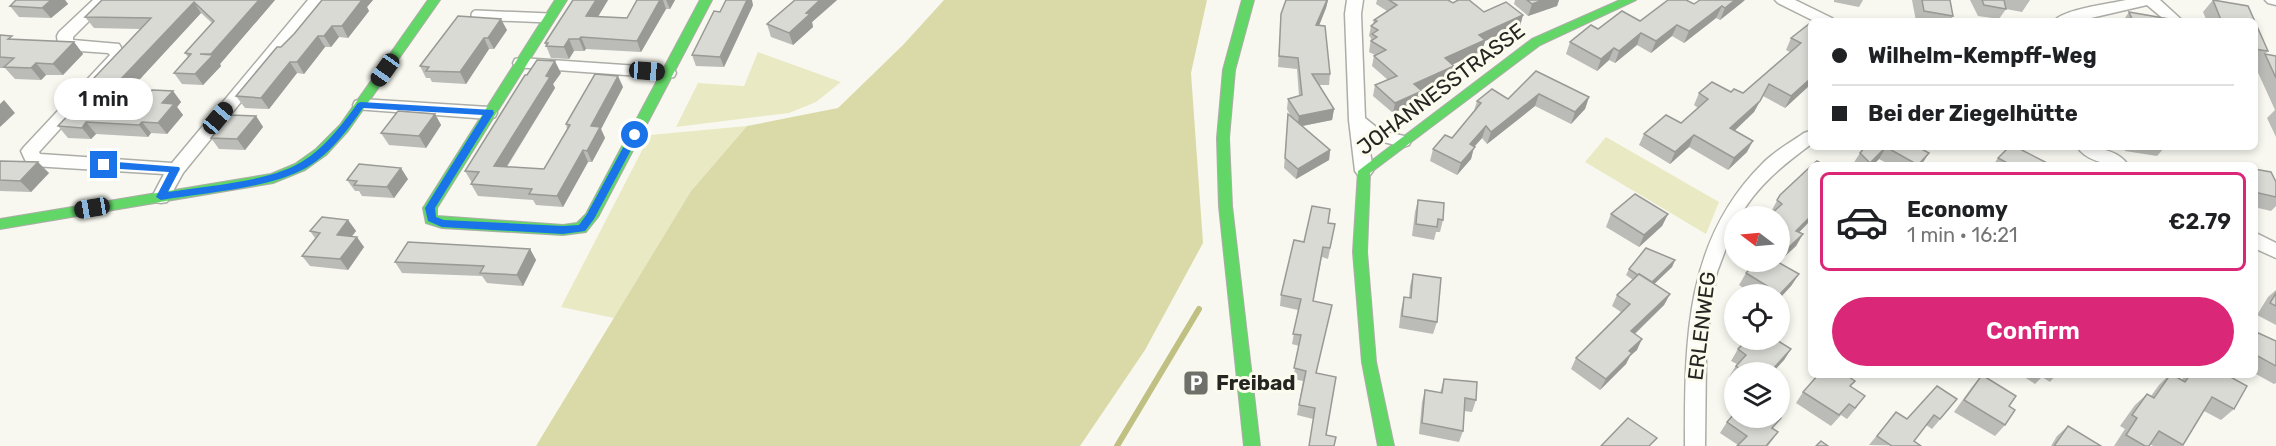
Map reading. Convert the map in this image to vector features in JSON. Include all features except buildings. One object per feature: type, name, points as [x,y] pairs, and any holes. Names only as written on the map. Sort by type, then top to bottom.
[{"type":"street","points":[[102,0],[65,36],[66,45],[113,48],[118,56],[30,151],[33,160],[176,169]]},
{"type":"street","points":[[161,197],[176,169],[316,0]]},
{"type":"street","points":[[0,224],[273,178],[300,167],[321,152],[345,128],[434,0]]},
{"type":"street","points":[[561,0],[430,208],[431,219],[442,224],[563,230],[581,228],[591,217],[706,0]]},
{"type":"street","points":[[1248,0],[1228,65],[1223,117],[1228,229],[1252,446]]},
{"type":"street","points":[[1355,0],[1353,14],[1357,120],[1364,171]]},
{"type":"street","name":"JOHANNESSTRASSE","points":[[1386,446],[1369,362],[1360,252],[1364,171],[1536,42],[1630,0]]},
{"type":"street","points":[[1783,0],[1821,18]]},
{"type":"street","points":[[2071,18],[2149,0],[2171,18]]},
{"type":"street","points":[[520,63],[668,73]]},
{"type":"street","points":[[361,105],[489,113]]},
{"type":"street","points":[[1357,120],[1376,136],[1403,141]]},
{"type":"street","name":"ERLENWEG","points":[[1695,446],[1695,374],[1698,327],[1710,258],[1725,222],[1746,190],[1769,167],[1808,138]]},
{"type":"street","points":[[2092,150],[2114,162]]},
{"type":"street","points":[[2258,241],[2276,251]]},
{"type":"lane","points":[[476,15],[549,18]]},
{"type":"green space","points":[[944,0],[1207,0],[1191,73],[1203,243],[1145,350],[1080,446],[536,446],[691,191],[747,126],[838,108],[903,45]]},
{"type":"green space","points":[[758,52],[841,82],[816,102],[789,113],[676,127],[698,83],[744,86]]},
{"type":"green space","points":[[747,126],[691,191],[614,318],[561,307],[650,135]]},
{"type":"green space","points":[[1606,137],[1719,202],[1706,234],[1585,162]]},
{"type":"waterway","points":[[1117,446],[1199,309]]},
{"type":"traffic: fast","points":[[0,224],[273,178],[300,167],[321,152],[344,128],[434,0]]},
{"type":"traffic: fast","points":[[561,0],[430,208],[431,219],[442,223],[563,230],[581,228],[591,217],[706,0]]},
{"type":"traffic: fast","points":[[1248,0],[1229,70],[1225,104],[1223,172],[1252,446]]},
{"type":"traffic: fast","points":[[1386,446],[1369,362],[1360,252],[1364,171],[1536,42],[1630,0]]},
{"type":"place","name":"Freibad","points":[[1196,383]]},
{"type":"route","points":[[104,165],[176,169],[161,197],[273,178],[300,167],[321,152],[345,128],[361,105],[489,113],[430,208],[431,219],[442,224],[563,230],[581,228],[591,217],[635,135]]}]
